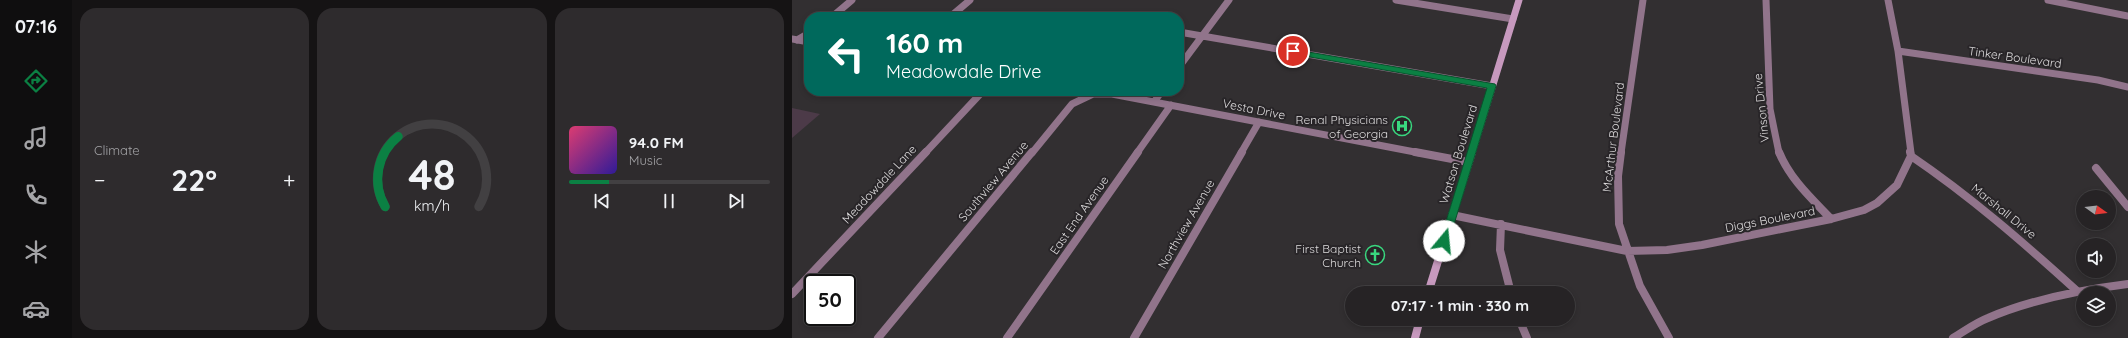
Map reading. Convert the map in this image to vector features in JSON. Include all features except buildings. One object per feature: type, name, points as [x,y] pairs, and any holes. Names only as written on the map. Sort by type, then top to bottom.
[{"type":"main road","name":"Watson Boulevard","points":[[1430,286],[1519,0]]},
{"type":"main road","points":[[1415,338],[1418,326]]},
{"type":"street","points":[[838,12],[852,0]]},
{"type":"street","points":[[956,12],[970,0]]},
{"type":"street","points":[[1184,60],[1228,0]]},
{"type":"street","points":[[1396,0],[1513,19]]},
{"type":"street","name":"McArthur Boulevard","points":[[1643,0],[1618,176],[1619,224],[1640,286],[1669,338]]},
{"type":"street","name":"Vinson Drive","points":[[1766,0],[1770,100],[1778,149],[1785,167],[1831,219]]},
{"type":"street","points":[[1888,0],[1898,51],[1911,156]]},
{"type":"street","points":[[2048,0],[2128,16]]},
{"type":"street","points":[[1184,33],[1492,86]]},
{"type":"street","points":[[795,40],[804,36]]},
{"type":"street","name":"Tinker Boulevard","points":[[1898,51],[2098,80],[2128,87]]},
{"type":"street","name":"Meadowdale Lane","points":[[792,294],[978,96]]},
{"type":"street","name":"Southview Avenue","points":[[878,338],[1072,104],[1081,98],[1089,96]]},
{"type":"street","name":"Southview Avenue","points":[[1119,96],[1154,102]]},
{"type":"street","points":[[1154,102],[1158,96]]},
{"type":"street","name":"Vesta Drive","points":[[1154,102],[1468,162]]},
{"type":"street","name":"East End Avenue","points":[[1007,338],[1171,105]]},
{"type":"street","name":"Northview Avenue","points":[[1134,338],[1259,122]]},
{"type":"street","name":"Diggs Boulevard","points":[[1452,215],[1502,224],[1627,251],[1667,250],[1702,245],[1831,219],[1864,210],[1877,203],[1897,185],[1911,156]]},
{"type":"street","name":"Marshall Drive","points":[[1911,156],[1945,178],[2026,244],[2076,291]]},
{"type":"street","points":[[2096,168],[2128,207]]},
{"type":"street","points":[[1502,224],[1498,239],[1501,259],[1508,286]]},
{"type":"street","points":[[2113,286],[2128,284]]},
{"type":"street","points":[[1953,338],[1987,319],[2076,291]]},
{"type":"street","points":[[1522,326],[1527,338]]},
{"type":"shaded area","points":[[792,108],[820,114],[792,138]]},
{"type":"place","name":"Renal Physicians of Georgia","points":[[1402,126]]},
{"type":"place","name":"First Baptist Church","points":[[1375,255]]},
{"type":"route","points":[[1293,51],[1492,86],[1444,241]]}]
